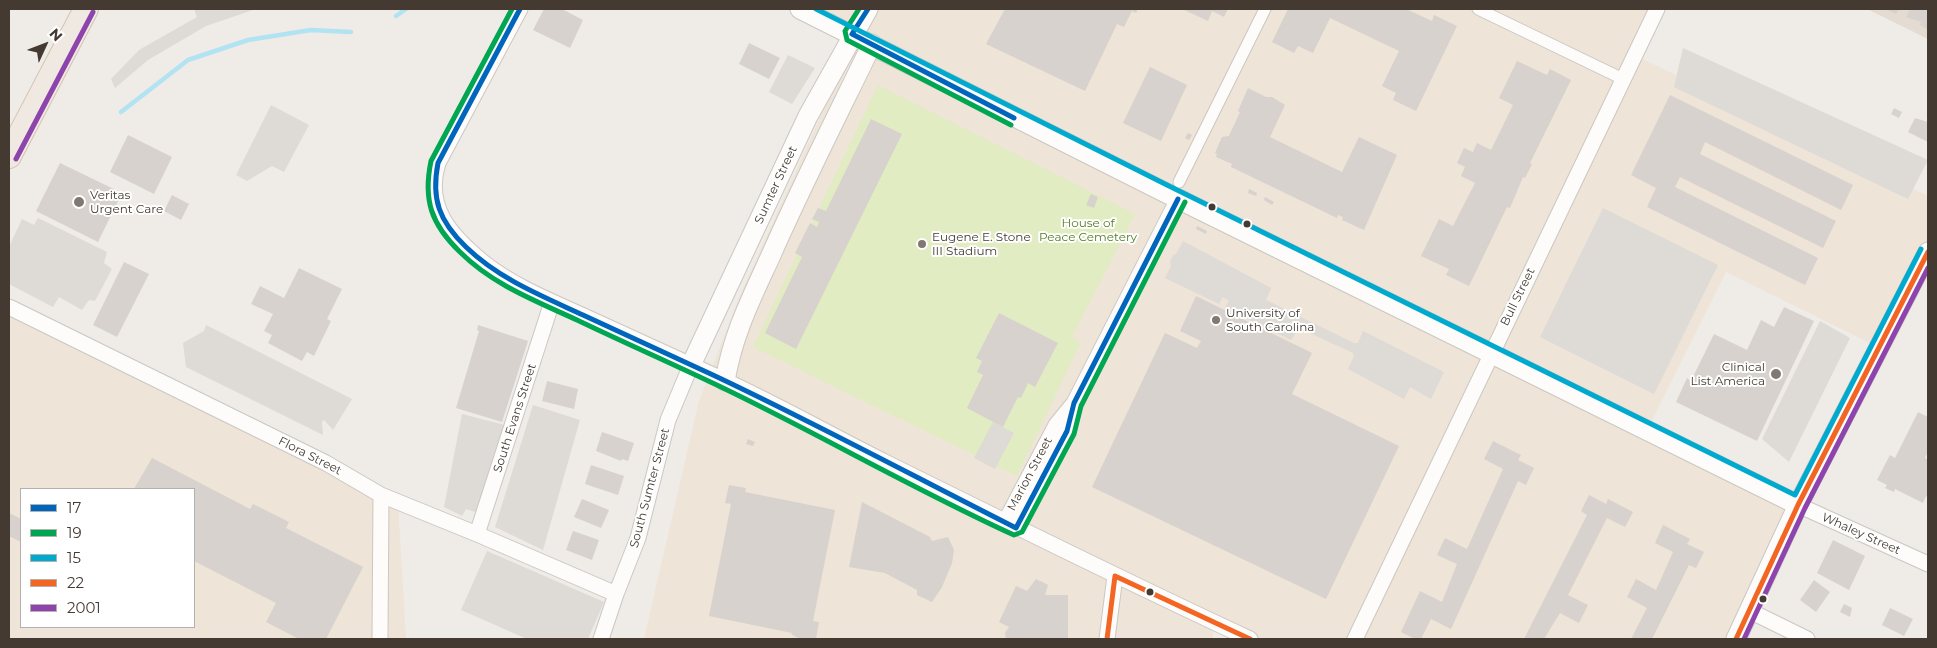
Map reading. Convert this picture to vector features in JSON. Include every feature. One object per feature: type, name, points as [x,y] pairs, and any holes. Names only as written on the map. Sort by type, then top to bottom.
[{"type":"main road","points":[[9,156],[86,9]]},
{"type":"street","points":[[520,9],[438,164],[433,179],[433,192],[442,218],[464,245],[485,264],[552,302],[725,381],[1010,525],[1250,639]]},
{"type":"street","name":"Whaley Street","points":[[800,9],[1178,191],[1491,352],[1798,505],[1928,564]]},
{"type":"street","name":"Sumter Street","points":[[691,365],[808,116],[852,34],[868,9]]},
{"type":"street","points":[[1178,191],[1264,9]]},
{"type":"street","points":[[1478,9],[1623,79]]},
{"type":"street","name":"Bull Street","points":[[1355,639],[1657,9]]},
{"type":"street","name":"Sumter Street","points":[[725,381],[731,345],[741,321],[790,213],[872,44]]},
{"type":"street","name":"Marion Street","points":[[1010,525],[1056,425],[1074,403],[1178,191]]},
{"type":"street","points":[[1736,639],[1798,505],[1928,252]]},
{"type":"street","name":"South Evans Street","points":[[477,534],[552,302]]},
{"type":"street","name":"Flora Street","points":[[9,308],[326,463],[382,495],[616,594]]},
{"type":"street","name":"South Sumter Street","points":[[602,639],[616,594],[638,538],[668,420],[691,365]]},
{"type":"street","points":[[380,639],[382,495]]},
{"type":"street","points":[[1108,639],[1114,576]]},
{"type":"street","points":[[1750,610],[1807,639]]},
{"type":"shaded area","points":[[194,9],[256,9],[206,26],[148,60],[115,88],[111,79],[139,50],[197,17]]},
{"type":"shaded area","name":"University of South Carolina","points":[[805,9],[1653,9],[1632,54],[1928,196],[1928,247],[1878,347],[1726,272],[1645,434],[1796,510],[1731,639],[1254,639],[1213,619],[1213,639],[644,639],[699,401],[741,293],[828,100],[859,37]]},
{"type":"shaded area","points":[[1867,9],[1928,9],[1928,39]]},
{"type":"shaded area","points":[[1683,48],[1928,160],[1908,199],[1674,87]]},
{"type":"shaded area","points":[[788,55],[815,68],[792,104],[769,92]]},
{"type":"shaded area","points":[[271,105],[309,125],[284,172],[272,166],[247,181],[236,175]]},
{"type":"shaded area","points":[[1603,208],[1718,265],[1654,394],[1540,337]]},
{"type":"shaded area","points":[[38,218],[107,252],[104,263],[112,269],[95,301],[89,300],[82,310],[59,297],[53,307],[9,284],[9,247],[22,219],[34,225]]},
{"type":"shaded area","points":[[1183,241],[1271,288],[1266,300],[1354,343],[1358,343],[1363,331],[1444,372],[1431,399],[1410,387],[1404,399],[1348,369],[1354,356],[1353,353],[1299,328],[1291,340],[1225,308],[1229,301],[1223,297],[1219,304],[1165,278],[1171,266],[1170,262],[1173,255],[1176,254]]},
{"type":"shaded area","points":[[9,306],[398,504],[406,639],[9,639]]},
{"type":"shaded area","points":[[1820,321],[1850,338],[1789,462],[1762,439]]},
{"type":"shaded area","points":[[206,325],[352,399],[333,430],[324,420],[322,422],[323,435],[186,367],[183,343],[204,331]]},
{"type":"shaded area","points":[[533,405],[580,420],[543,550],[495,527]]},
{"type":"shaded area","points":[[462,414],[505,425],[478,513],[466,509],[462,516],[444,507]]},
{"type":"shaded area","points":[[993,422],[1014,433],[995,469],[974,458]]},
{"type":"shaded area","points":[[487,551],[604,602],[588,639],[527,639],[461,610]]},
{"type":"green space","name":"Eugene E. Stone III Stadium","points":[[878,85],[1135,214],[1072,337],[1081,342],[1017,476],[753,347]]},
{"type":"building","points":[[544,9],[562,9],[583,20],[570,48],[533,30]]},
{"type":"building","points":[[1005,9],[1138,9],[1136,13],[1132,11],[1124,27],[1117,24],[1085,91],[986,44]]},
{"type":"building","points":[[1182,9],[1228,9],[1224,17],[1212,11],[1208,21]]},
{"type":"building","points":[[1288,9],[1406,9],[1432,21],[1434,15],[1457,26],[1416,111],[1393,100],[1396,93],[1382,86],[1399,51],[1330,18],[1313,53],[1298,46],[1294,53],[1272,42]]},
{"type":"building","points":[[1885,9],[1899,9],[1896,14]]},
{"type":"building","points":[[1910,9],[1928,9],[1928,30],[1920,25],[1921,22],[1906,17]]},
{"type":"building","points":[[749,43],[780,58],[769,79],[739,64]]},
{"type":"building","points":[[1517,61],[1547,75],[1550,69],[1571,80],[1530,163],[1532,164],[1525,178],[1523,177],[1510,208],[1507,207],[1469,286],[1446,275],[1449,269],[1421,256],[1439,219],[1453,226],[1475,183],[1461,176],[1465,167],[1457,163],[1464,148],[1473,152],[1477,143],[1491,150],[1513,105],[1499,98]]},
{"type":"building","points":[[1150,67],[1187,85],[1161,141],[1123,123]]},
{"type":"building","points":[[1248,88],[1266,97],[1272,97],[1285,105],[1270,137],[1342,172],[1359,137],[1397,155],[1364,230],[1342,220],[1343,217],[1338,215],[1337,218],[1231,167],[1232,164],[1216,157],[1217,154],[1215,153],[1222,137],[1229,136]]},
{"type":"building","points":[[1670,95],[1853,185],[1841,210],[1705,142],[1700,154],[1836,221],[1823,248],[1680,177],[1675,187],[1818,258],[1805,285],[1647,207],[1656,188],[1631,175]]},
{"type":"building","points":[[1894,108],[1902,112],[1899,118],[1891,114]]},
{"type":"building","points":[[1915,118],[1928,122],[1928,142],[1908,132]]},
{"type":"building","points":[[871,119],[902,134],[796,349],[765,333],[802,257],[795,253],[810,223],[817,227],[819,222],[812,219],[818,208],[826,211]]},
{"type":"building","points":[[1188,133],[1192,135],[1189,140],[1185,138]]},
{"type":"building","points":[[128,135],[172,157],[154,194],[110,172]]},
{"type":"building","name":"Veritas Urgent Care","points":[[60,163],[122,193],[98,242],[36,211]]},
{"type":"building","points":[[1249,189],[1257,193],[1256,196],[1248,193]]},
{"type":"building","points":[[1091,194],[1098,197],[1094,208],[1086,205]]},
{"type":"building","points":[[172,195],[189,204],[181,220],[164,211]]},
{"type":"building","points":[[1265,197],[1274,202],[1272,205],[1264,200]]},
{"type":"building","points":[[1197,226],[1207,231],[1206,234],[1196,229]]},
{"type":"building","points":[[124,262],[149,274],[117,337],[93,325]]},
{"type":"building","points":[[299,268],[342,289],[327,319],[331,321],[314,356],[307,352],[302,361],[268,343],[272,335],[264,331],[273,314],[251,304],[260,286],[284,298]]},
{"type":"building","points":[[1196,296],[1312,353],[1292,394],[1399,446],[1326,599],[1092,487],[1165,333],[1197,348],[1201,341],[1180,331]]},
{"type":"building","points":[[1784,307],[1814,321],[1757,441],[1676,402],[1687,378],[1691,381],[1714,334],[1747,350],[1761,320],[1774,327]]},
{"type":"building","points":[[999,313],[1058,343],[1035,387],[1028,383],[1021,398],[1018,397],[1003,427],[967,408],[983,375],[977,372],[982,361],[976,358]]},
{"type":"building","points":[[478,325],[528,341],[502,422],[456,408],[479,331],[477,330]]},
{"type":"building","points":[[547,381],[578,389],[574,409],[542,401]]},
{"type":"building","points":[[1918,412],[1928,417],[1928,451],[1925,458],[1928,460],[1928,497],[1926,496],[1923,503],[1895,489],[1894,492],[1885,488],[1887,485],[1877,480],[1890,455],[1895,458]]},
{"type":"building","points":[[602,432],[634,443],[628,461],[622,459],[621,461],[596,451]]},
{"type":"building","points":[[748,439],[755,442],[753,446],[746,444]]},
{"type":"building","points":[[1493,441],[1521,455],[1518,460],[1534,468],[1526,485],[1518,481],[1451,629],[1431,619],[1421,639],[1415,639],[1401,632],[1420,591],[1442,602],[1457,564],[1437,555],[1445,538],[1467,549],[1503,469],[1484,459]]},
{"type":"building","points":[[152,458],[250,509],[253,504],[289,522],[286,528],[363,567],[326,639],[299,639],[266,622],[276,603],[195,562],[195,488],[135,488]]},
{"type":"building","points":[[591,465],[624,476],[618,495],[585,484]]},
{"type":"building","points":[[729,485],[746,488],[745,492],[835,510],[813,621],[819,622],[816,639],[800,639],[792,633],[709,616],[731,504],[725,503]]},
{"type":"building","points":[[1589,495],[1606,504],[1608,499],[1633,512],[1625,527],[1607,518],[1568,595],[1588,605],[1579,623],[1560,613],[1544,639],[1524,639],[1587,515],[1581,511]]},
{"type":"building","points":[[582,499],[609,510],[601,528],[574,517]]},
{"type":"building","points":[[862,502],[930,537],[932,541],[948,537],[954,550],[952,563],[942,587],[932,602],[917,595],[917,590],[885,573],[849,567]]},
{"type":"building","points":[[9,513],[20,518],[20,542],[9,536]]},
{"type":"building","points":[[1663,525],[1690,539],[1687,544],[1704,552],[1696,568],[1689,565],[1652,639],[1631,639],[1647,608],[1627,597],[1636,579],[1656,590],[1673,552],[1655,543]]},
{"type":"building","points":[[573,531],[599,540],[592,560],[566,550]]},
{"type":"building","points":[[1833,540],[1865,556],[1849,590],[1817,573]]},
{"type":"building","points":[[1036,579],[1048,585],[1045,595],[1068,595],[1068,639],[1006,639],[1005,633],[1009,627],[999,622],[1016,586],[1027,591]]},
{"type":"building","points":[[1814,580],[1830,592],[1816,612],[1800,600]]},
{"type":"building","points":[[1844,604],[1852,608],[1850,617],[1840,612]]},
{"type":"building","points":[[1890,608],[1913,619],[1904,636],[1882,625]]},
{"type":"waterway","points":[[396,16],[406,9]]},
{"type":"waterway","points":[[121,112],[188,60],[248,40],[311,30],[351,32]]},
{"type":"transit line","name":"19","points":[[512,9],[431,161],[428,188],[429,200],[436,221],[450,242],[486,274],[531,299],[721,387],[940,500],[1014,535],[1022,532],[1074,434],[1081,406],[1185,202]]},
{"type":"transit line","name":"17","points":[[520,9],[438,163],[436,188],[439,209],[449,228],[466,247],[492,268],[522,286],[751,393],[1016,528],[1067,431],[1074,403],[1178,199]]},
{"type":"transit line","name":"15","points":[[816,9],[1167,185],[1795,495],[1921,249]]},
{"type":"transit line","name":"19","points":[[859,9],[845,31],[847,40],[1011,125]]},
{"type":"transit line","name":"17","points":[[868,9],[852,34],[1014,118]]},
{"type":"transit line","name":"2001","points":[[16,159],[93,12]]},
{"type":"transit line","name":"22","points":[[1736,639],[1798,505],[1928,252]]},
{"type":"transit line","name":"2001","points":[[1744,639],[1805,508],[1928,268]]},
{"type":"transit line","name":"22","points":[[1107,639],[1115,576],[1250,639]]},
{"type":"place","name":"Veritas Urgent Care","points":[[79,202]]},
{"type":"place","name":"Eugene E. Stone III Stadium","points":[[922,244]]},
{"type":"place","name":"University of South Carolina","points":[[1216,320]]},
{"type":"place","name":"Clinical List America","points":[[1776,374]]},
{"type":"park label","name":"House of Peace Cemetery","points":[[1088,230]]}]
